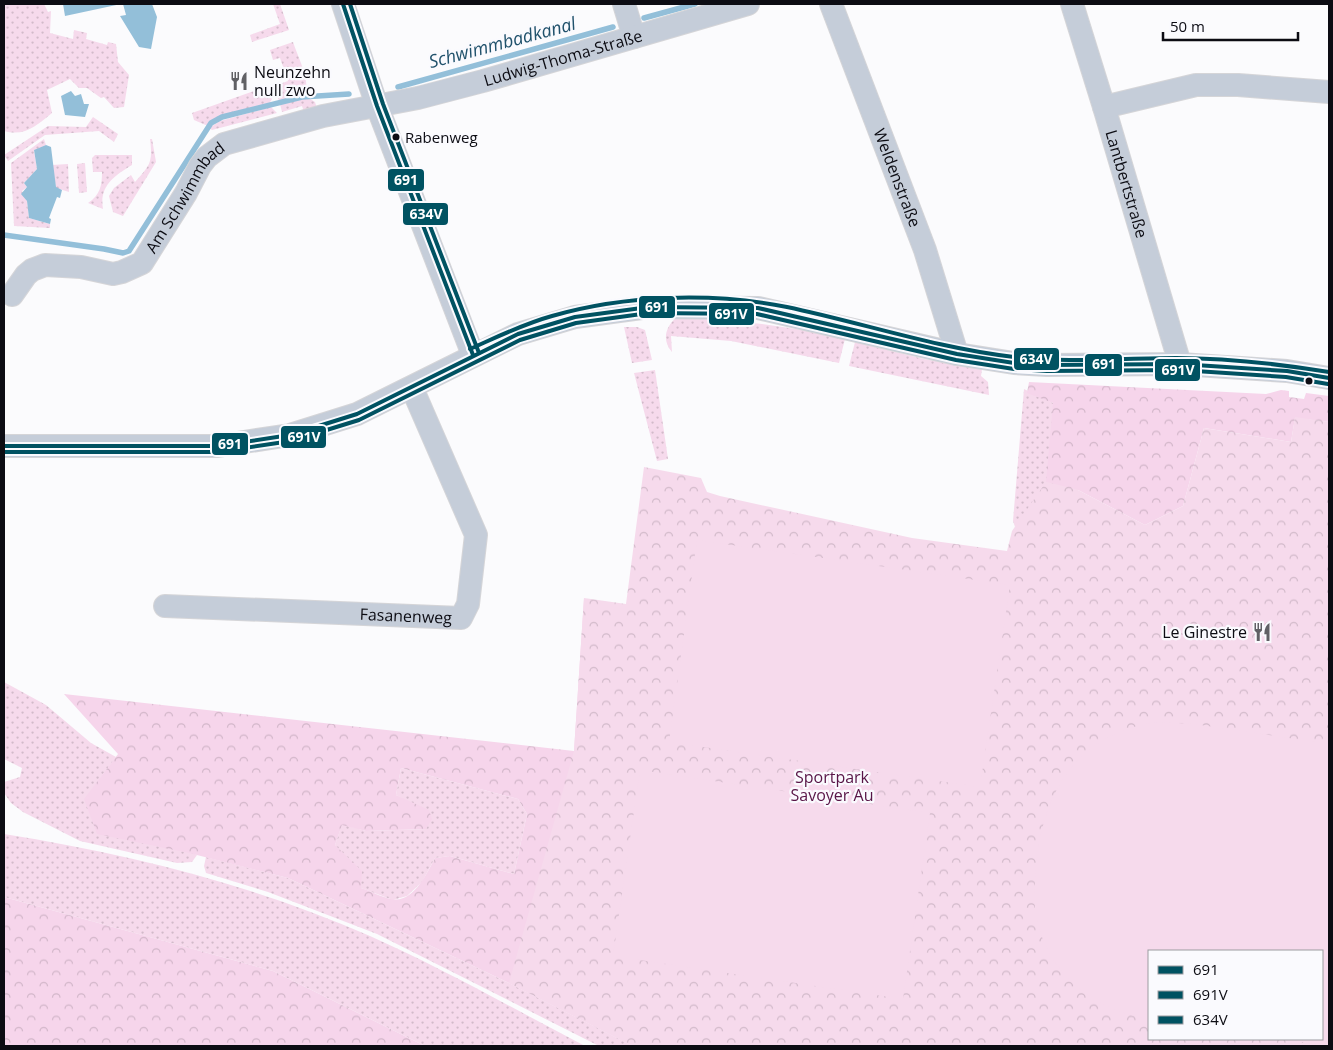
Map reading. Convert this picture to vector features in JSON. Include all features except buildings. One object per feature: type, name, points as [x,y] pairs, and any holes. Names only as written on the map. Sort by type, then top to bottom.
[{"type":"street","points":[[343,4],[377,106],[473,355]]},
{"type":"street","points":[[624,4],[634,37]]},
{"type":"street","name":"Ludwig-Thoma-Straße","points":[[377,106],[483,81],[748,4]]},
{"type":"street","name":"Weldenstraße","points":[[831,4],[925,250],[957,354]]},
{"type":"street","name":"Lantbertstraße","points":[[1072,4],[1180,364]]},
{"type":"street","points":[[1104,107],[1196,85],[1238,85],[1329,92]]},
{"type":"street","name":"Am Schwimmbad","points":[[6,297],[26,275],[45,265],[74,266],[113,274],[132,269],[142,263],[186,193],[200,166],[207,157],[224,144],[323,116],[377,106]]},
{"type":"street","points":[[4,446],[218,446],[290,435],[339,421],[412,388],[473,355],[518,334],[568,318],[649,307],[758,308],[784,312],[957,354],[1047,365],[1180,364],[1287,371],[1329,378]]},
{"type":"street","name":"Fasanenweg","points":[[166,606],[460,618],[468,604],[476,535],[412,388]]},
{"type":"green space","points":[[4,4],[44,4],[48,12],[51,11],[50,33],[73,39],[74,30],[87,33],[86,39],[107,45],[108,42],[116,44],[118,62],[129,75],[124,107],[114,108],[104,97],[101,98],[87,88],[79,88],[70,79],[47,90],[52,113],[41,122],[24,131],[4,131]]},
{"type":"green space","points":[[273,4],[280,4],[289,30],[252,42],[250,35],[280,24]]},
{"type":"green space","points":[[293,42],[305,74],[306,93],[279,101],[274,86],[288,81],[280,58],[273,60],[270,50]]},
{"type":"green space","points":[[262,88],[267,88],[272,99],[269,104],[220,116],[208,126],[194,120],[192,113]]},
{"type":"green space","points":[[307,97],[315,102],[318,112],[305,115],[302,106],[282,112],[280,104]]},
{"type":"green space","points":[[271,107],[277,113],[212,130],[209,128],[220,121]]},
{"type":"green space","points":[[93,117],[118,134],[114,142],[99,131],[45,135],[8,161],[4,155],[48,126],[86,127]]},
{"type":"green space","points":[[44,139],[46,145],[34,151],[37,169],[24,183],[27,187],[22,191],[27,201],[29,218],[50,224],[50,228],[14,226],[11,163]]},
{"type":"green space","points":[[150,139],[152,139],[156,162],[123,216],[113,212],[109,196],[114,188],[131,175],[135,182],[144,171],[151,159]]},
{"type":"green space","points":[[95,155],[132,155],[132,165],[119,173],[106,188],[102,201],[103,209],[88,203],[100,190],[102,172],[93,172],[92,158]]},
{"type":"green space","points":[[85,163],[87,192],[79,193],[77,164]]},
{"type":"green space","points":[[68,164],[69,192],[56,188],[52,165]]},
{"type":"green space","points":[[676,318],[762,324],[845,339],[839,363],[731,341],[671,336],[672,352],[667,343],[666,334],[669,326]]},
{"type":"green space","points":[[624,327],[637,327],[645,330],[652,360],[632,363]]},
{"type":"green space","points":[[855,342],[924,359],[982,369],[981,376],[988,382],[989,395],[849,366]]},
{"type":"green space","points":[[655,370],[668,459],[657,461],[634,373]]},
{"type":"green space","points":[[1029,382],[1266,394],[1281,390],[1289,391],[1289,397],[1304,399],[1306,393],[1329,396],[1329,422],[1295,418],[1291,442],[1204,428],[1183,506],[1145,525],[1078,490],[1046,482],[1053,403],[1027,393]]},
{"type":"green space","points":[[1024,389],[1053,403],[1078,490],[1015,527],[1013,521]]},
{"type":"green space","name":"Sportpark Savoyer Au","points":[[1295,417],[1329,422],[1329,1046],[633,1046],[509,983],[574,751],[584,598],[626,604],[644,467],[701,478],[707,492],[720,496],[912,538],[1007,551],[1012,531],[1046,482],[1078,490],[1145,525],[1183,506],[1204,428],[1291,442]]},
{"type":"green space","points":[[697,540],[1010,585],[980,787],[669,742]]},
{"type":"green space","points":[[584,598],[633,1046],[509,983],[288,878],[189,853],[97,834],[84,799],[118,754],[64,694],[574,751]],"holes":[[[401,768],[518,799],[527,814],[514,874],[450,856],[435,858],[423,879],[412,892],[406,897],[391,899],[361,888],[362,871],[335,845],[342,825],[366,831],[426,829],[432,819],[429,810],[396,795]]]},
{"type":"green space","points":[[4,682],[46,705],[91,743],[116,757],[85,799],[197,855],[192,862],[177,863],[80,841],[23,812],[11,803],[4,793],[4,782],[20,777],[22,768],[4,759]]},
{"type":"green space","points":[[1159,722],[1194,724],[1329,744],[1329,1046],[1289,1040],[1323,1040],[1323,950],[1148,950],[1148,1019],[1129,1015],[1110,1008],[1092,998],[1062,972],[1051,955],[1042,936],[1036,916],[1035,902],[1037,859],[1041,833],[1049,808],[1059,786],[1072,766],[1089,750],[1109,737],[1132,727]]},
{"type":"green space","points":[[401,768],[518,799],[527,814],[514,874],[450,856],[435,858],[422,882],[407,896],[393,900],[361,888],[335,845],[342,824],[366,831],[426,829],[407,801],[396,795]]},
{"type":"green space","points":[[640,770],[930,813],[903,999],[613,956]]},
{"type":"green space","points":[[4,834],[98,851],[190,873],[281,901],[398,949],[585,1046],[425,1046],[273,971],[4,897]]},
{"type":"green space","points":[[206,857],[288,878],[509,983],[633,1046],[599,1046],[377,934],[268,892],[206,873],[204,866]]},
{"type":"green space","points":[[4,897],[273,971],[425,1046],[4,1046]]},
{"type":"water","points":[[63,4],[121,4],[65,16]]},
{"type":"water","points":[[123,4],[152,4],[157,17],[151,49],[139,47],[120,16],[126,15]]},
{"type":"water","points":[[71,91],[75,96],[81,94],[84,104],[89,104],[85,117],[65,115],[61,96]]},
{"type":"water","points":[[46,145],[51,147],[56,187],[62,190],[60,198],[57,197],[49,218],[51,219],[50,224],[29,218],[27,201],[21,194],[27,187],[24,183],[37,169],[34,150]]},
{"type":"waterway","name":"Schwimmbadkanal","points":[[644,18],[695,4]]},
{"type":"waterway","name":"Schwimmbadkanal","points":[[398,87],[613,27]]},
{"type":"waterway","points":[[4,235],[123,253],[129,251],[211,123],[222,117],[302,97],[349,94]]},
{"type":"transit line","name":"691","points":[[343,4],[377,106],[473,355]]},
{"type":"transit line","name":"634V","points":[[350,4],[383,104],[479,353]]},
{"type":"transit line","name":"634V","points":[[470,349],[531,323],[580,309],[638,300],[698,298],[758,302],[787,307],[956,348],[1014,357],[1075,360],[1214,359],[1272,364],[1329,372]]},
{"type":"transit line","name":"691","points":[[4,446],[218,446],[290,435],[357,414],[518,334],[575,317],[649,307],[758,308],[957,354],[1014,363],[1047,365],[1180,364],[1287,371],[1329,378]]},
{"type":"transit line","name":"691V","points":[[4,452],[218,452],[291,441],[359,420],[520,340],[576,323],[649,313],[757,314],[956,360],[1014,369],[1047,371],[1180,370],[1286,377],[1328,384]]},
{"type":"place","name":"Neunzehn null zwo","points":[[239,81]]},
{"type":"place","name":"Rabenweg","points":[[396,137]]},
{"type":"place","name":"Le Ginestre","points":[[1262,632]]}]
